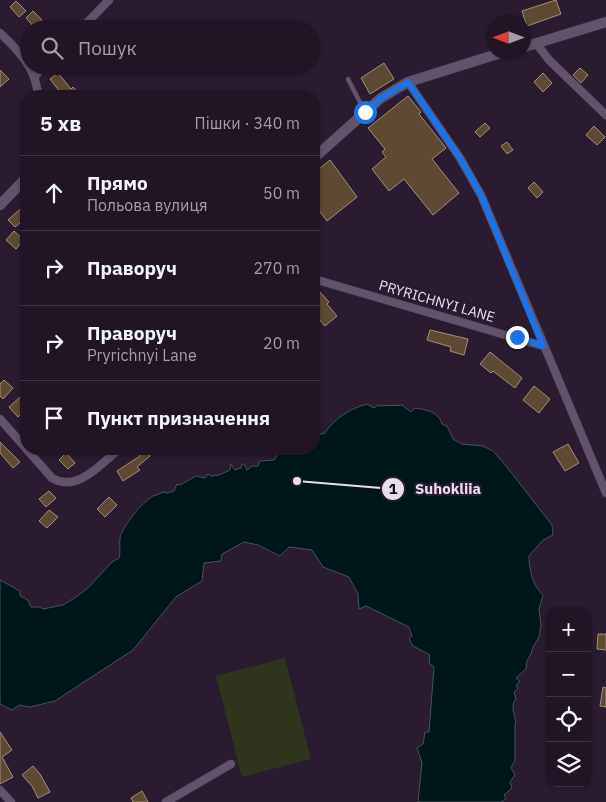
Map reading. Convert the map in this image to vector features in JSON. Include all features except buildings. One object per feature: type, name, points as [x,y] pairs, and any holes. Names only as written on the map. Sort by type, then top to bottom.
[{"type":"street","points":[[90,20],[109,0]]},
{"type":"street","points":[[531,45],[606,22]]},
{"type":"street","points":[[0,33],[15,47],[20,55]]},
{"type":"street","points":[[536,43],[549,60],[606,115]]},
{"type":"street","points":[[320,153],[381,98],[408,82],[486,58]]},
{"type":"street","points":[[34,77],[37,90]]},
{"type":"street","points":[[408,82],[460,158],[481,195],[606,493]]},
{"type":"street","points":[[0,205],[20,184]]},
{"type":"street","name":"PRYRICHNYI LANE","points":[[320,281],[543,346]]},
{"type":"street","points":[[0,419],[20,440]]},
{"type":"street","points":[[33,455],[52,478],[61,483],[72,483],[92,472],[112,455]]},
{"type":"street","points":[[166,802],[231,764]]},
{"type":"street","points":[[0,790],[11,802]]},
{"type":"lane","points":[[348,79],[365,112]]},
{"type":"green space","points":[[285,658],[311,759],[242,777],[216,676]]},
{"type":"shaded area","points":[[367,404],[374,408],[378,405],[402,405],[411,412],[415,408],[432,412],[438,416],[442,424],[447,426],[453,439],[462,444],[483,446],[493,451],[552,525],[553,535],[543,540],[529,556],[532,577],[543,595],[539,609],[541,625],[539,637],[527,661],[526,669],[516,678],[520,681],[516,686],[518,688],[514,692],[516,699],[513,706],[516,722],[515,760],[511,768],[515,775],[510,782],[512,788],[504,795],[506,799],[501,802],[418,802],[422,763],[417,748],[423,744],[425,732],[429,732],[434,667],[429,663],[430,655],[413,646],[409,639],[412,636],[409,627],[366,606],[359,609],[358,594],[349,577],[323,567],[312,550],[289,547],[280,556],[258,545],[244,542],[222,554],[221,561],[204,563],[202,581],[176,597],[133,650],[55,701],[30,707],[19,705],[12,710],[0,704],[0,580],[20,591],[20,596],[28,600],[31,607],[43,609],[63,605],[88,588],[112,562],[119,558],[120,538],[124,528],[138,509],[153,496],[163,492],[174,491],[177,484],[180,485],[196,476],[205,478],[208,474],[211,476],[219,475],[230,470],[231,464],[235,470],[241,468],[242,464],[244,464],[247,470],[252,466],[258,466],[260,461],[274,460],[278,455],[320,455],[320,435],[324,434],[337,419]]},
{"type":"place","name":"Suhokliia","points":[[297,481]]},
{"type":"route","points":[[365,112],[381,98],[408,82],[460,158],[481,195],[543,346],[517,337]]}]
